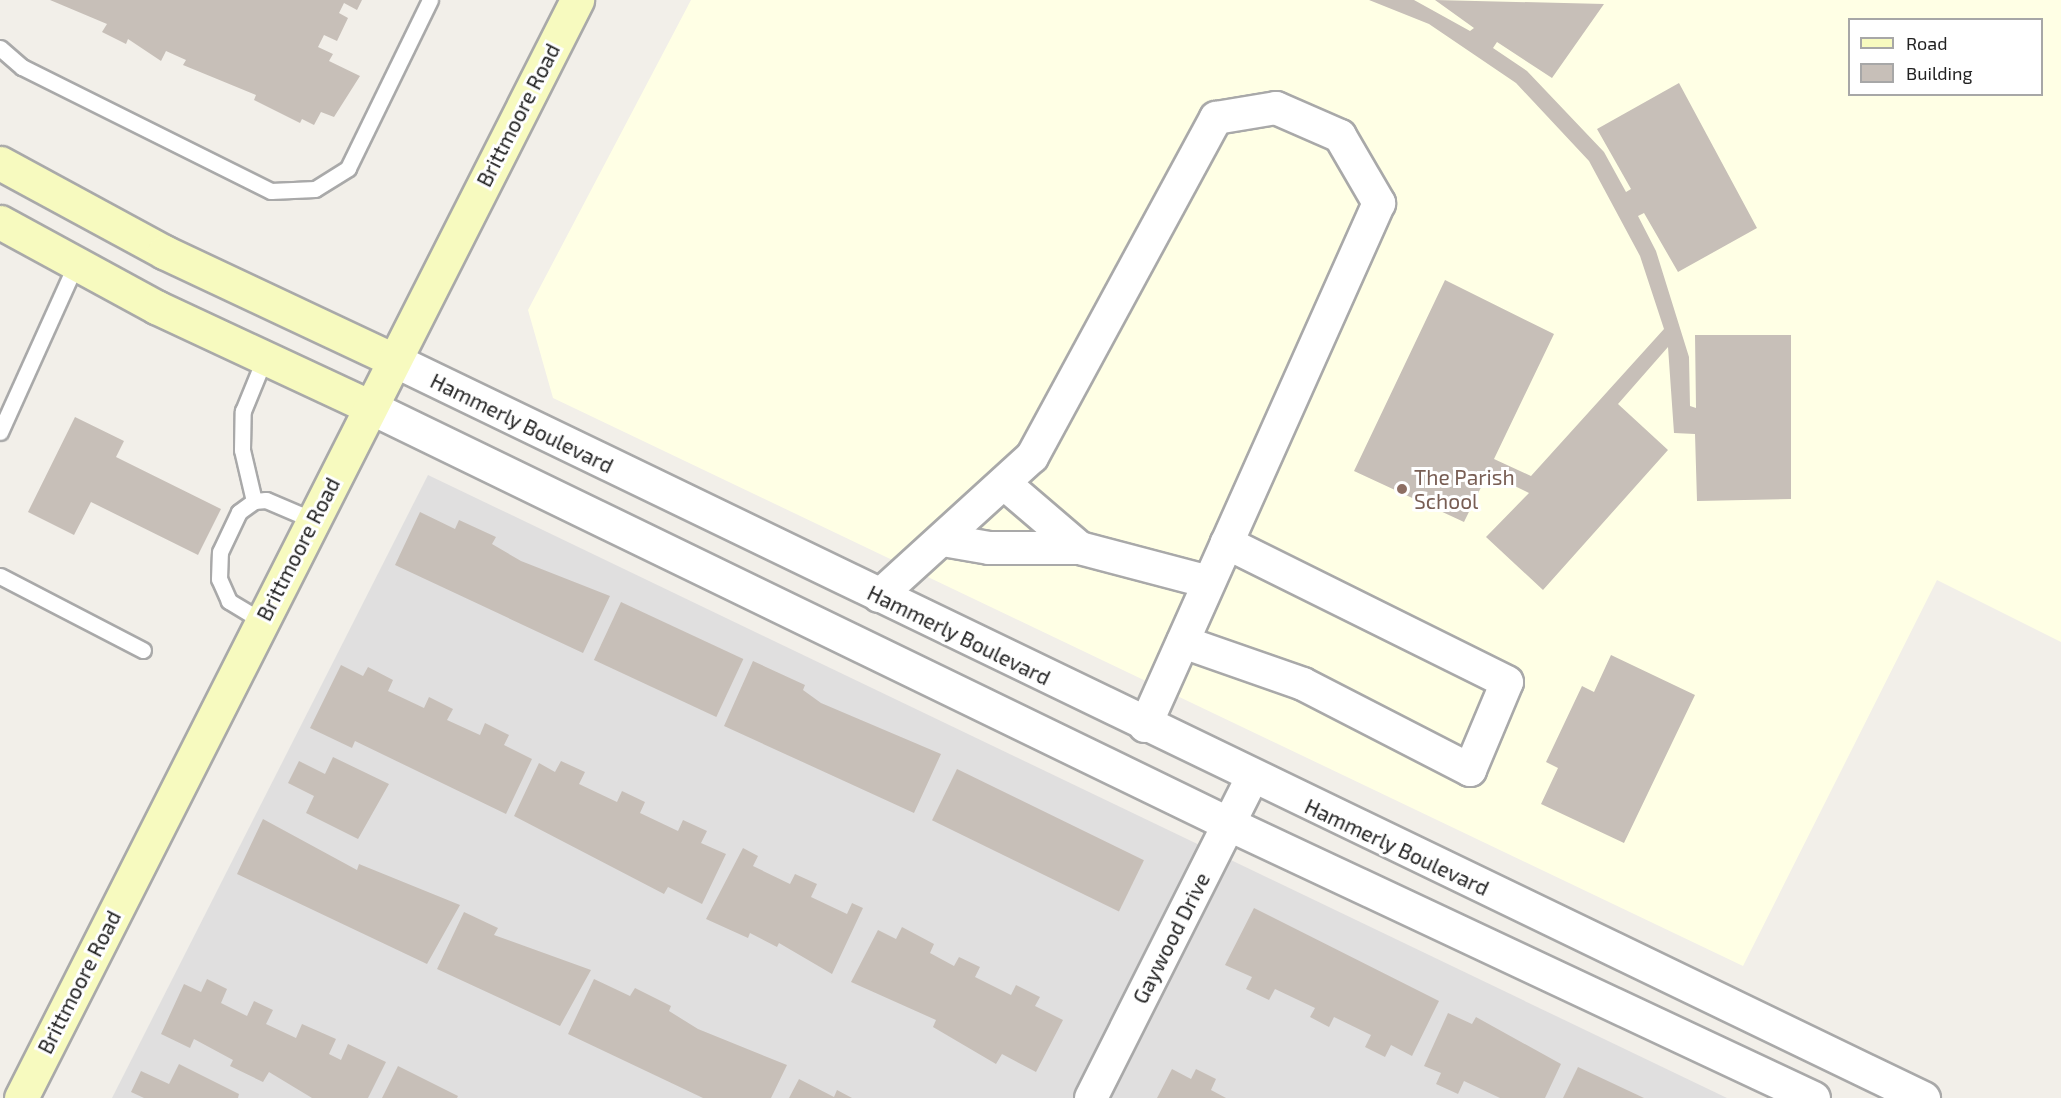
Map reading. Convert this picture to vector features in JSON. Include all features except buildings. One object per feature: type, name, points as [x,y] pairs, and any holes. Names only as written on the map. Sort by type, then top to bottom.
[{"type":"main road","name":"Brittmoore Road","points":[[21,1098],[577,0]]},
{"type":"main road","name":"Hammerly Boulevard","points":[[0,163],[164,252],[394,360]]},
{"type":"main road","points":[[0,222],[76,264],[370,407]]},
{"type":"street","points":[[879,596],[1005,484],[1032,457],[1075,385],[1216,118],[1276,108],[1340,136],[1379,203],[1145,726]]},
{"type":"street","name":"Hammerly Boulevard","points":[[394,360],[1252,778],[1923,1098]]},
{"type":"street","points":[[370,407],[1229,824],[1813,1098]]},
{"type":"street","points":[[1005,484],[1080,548]]},
{"type":"street","points":[[943,540],[989,548],[1080,548],[1209,582]]},
{"type":"street","points":[[1183,642],[1303,684],[1470,770],[1507,682],[1227,543]]},
{"type":"street","points":[[915,671],[942,627]]},
{"type":"street","name":"Gaywood Drive","points":[[1091,1098],[1252,778]]},
{"type":"street","points":[[1629,1011],[1649,967]]},
{"type":"lane","points":[[0,48],[22,68],[271,191],[315,189],[348,168],[430,0]]},
{"type":"lane","points":[[0,432],[76,264]]},
{"type":"lane","points":[[254,501],[242,450],[243,411],[265,357]]},
{"type":"lane","points":[[262,621],[229,601],[217,565],[239,512],[254,501],[277,503],[314,520]]},
{"type":"lane","points":[[0,576],[143,650]]},
{"type":"shaded area","name":"The Parish School","points":[[691,0],[2061,0],[2061,642],[1937,580],[1743,966],[553,398],[528,310]]},
{"type":"shaded area","points":[[428,475],[1727,1098],[112,1098]]},
{"type":"place","name":"The Parish School","points":[[1402,489]]}]
